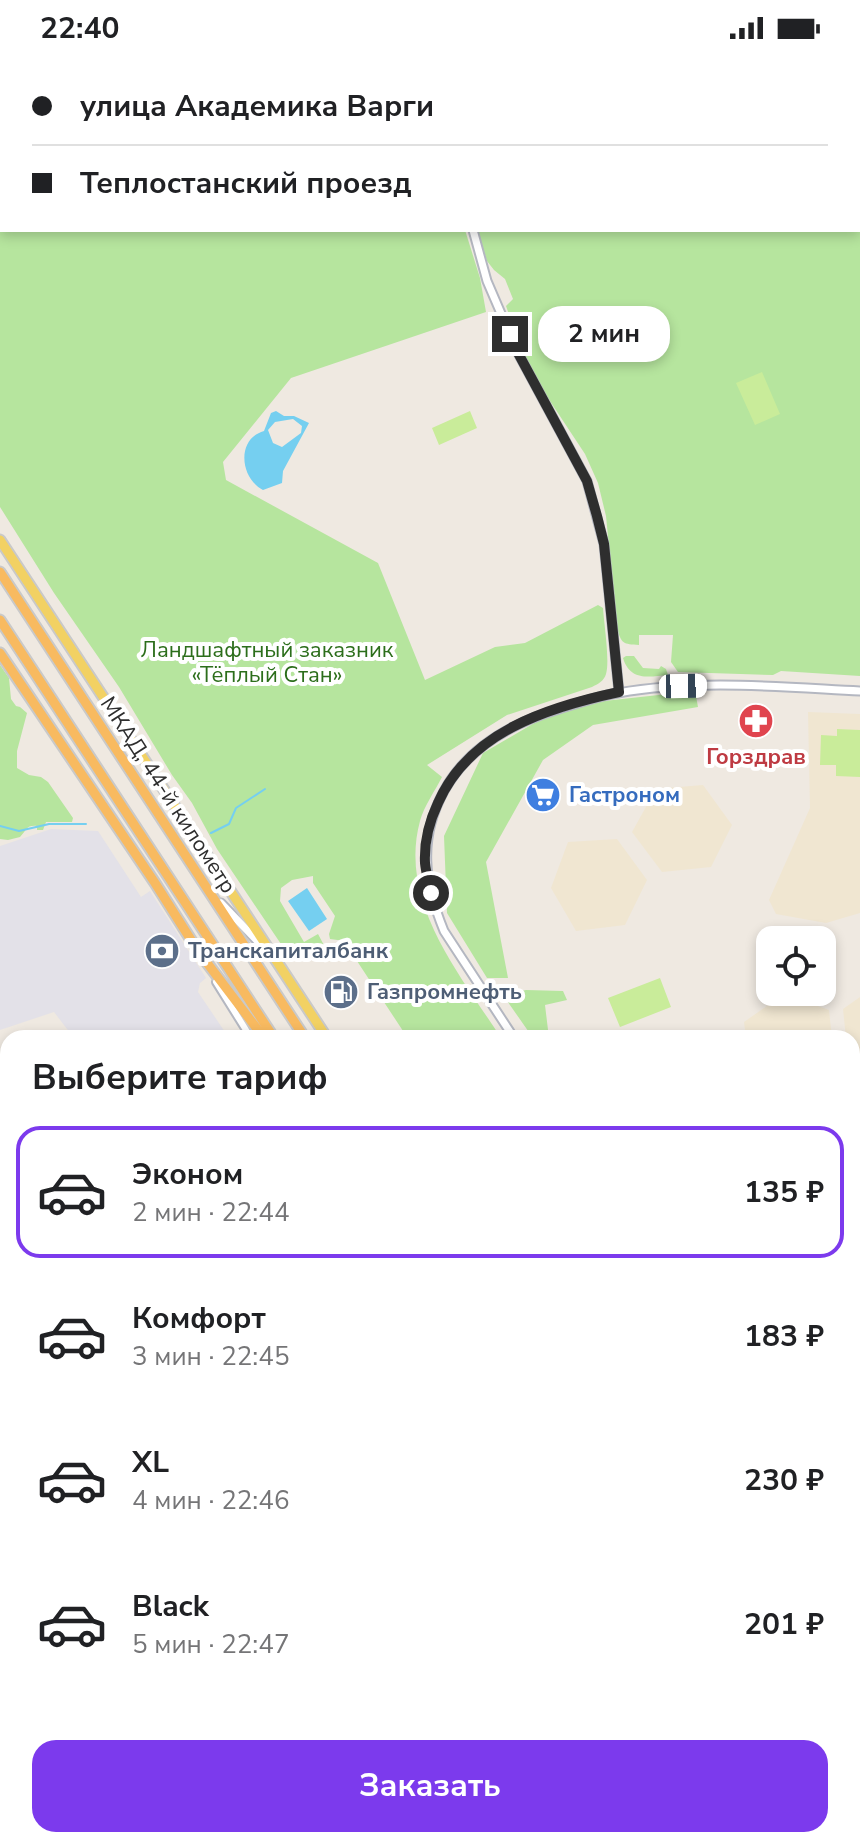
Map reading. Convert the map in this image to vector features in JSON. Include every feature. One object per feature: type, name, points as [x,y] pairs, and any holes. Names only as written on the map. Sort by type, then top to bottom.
[{"type":"highway","name":"МКАД, 44-й километр","points":[[0,572],[300,1030]]},
{"type":"highway","name":"МКАД, 44-й километр","points":[[0,620],[269,1030]]},
{"type":"highway","points":[[0,653],[198,951],[258,1030]]},
{"type":"main road","points":[[0,540],[322,1030]]},
{"type":"street","points":[[474,232],[487,281],[518,353],[587,481],[604,544],[619,692]]},
{"type":"street","points":[[509,1030],[454,948],[437,912],[425,863],[429,823],[449,781],[461,765],[504,731],[550,712],[619,692],[700,686],[860,691]]},
{"type":"street","points":[[209,892],[275,959]]},
{"type":"street","points":[[198,951],[246,1030]]},
{"type":"shaded area","points":[[808,712],[860,714],[860,913],[826,923],[776,914],[769,900],[810,808]]},
{"type":"shaded area","points":[[703,785],[732,825],[711,867],[662,872],[632,832],[656,789]]},
{"type":"shaded area","points":[[51,829],[98,831],[141,897],[150,891],[206,978],[200,983],[198,992],[224,1030],[68,1030],[54,1012],[0,1030],[0,846]]},
{"type":"shaded area","points":[[617,839],[647,880],[625,925],[576,931],[551,888],[568,842]]},
{"type":"shaded area","points":[[860,997],[860,1030],[845,1030],[843,1009]]},
{"type":"shaded area","points":[[767,1006],[818,1006],[829,1010],[831,1030],[745,1030],[744,1022]]},
{"type":"green space","name":"Ландшафтный заказник «Тёплый Стан»","points":[[0,232],[466,232],[480,278],[486,312],[291,378],[223,462],[226,480],[378,563],[425,680],[495,647],[525,643],[598,605],[603,608],[607,660],[604,679],[592,687],[507,715],[427,765],[442,777],[422,815],[415,851],[425,908],[452,963],[496,1030],[402,1030],[357,961],[370,948],[348,947],[345,941],[330,939],[335,916],[313,883],[313,876],[292,880],[281,888],[280,901],[304,942],[318,934],[326,949],[287,953],[217,849],[192,803],[119,687],[0,507]]},
{"type":"green space","points":[[478,232],[860,232],[860,676],[781,671],[773,675],[678,672],[671,662],[673,635],[639,635],[639,645],[626,643],[620,638],[606,516],[598,483],[585,454],[526,362],[506,306],[513,299],[505,279],[487,261]]},
{"type":"green space","points":[[762,372],[780,414],[755,425],[736,383]]},
{"type":"green space","points":[[470,411],[477,428],[439,445],[432,428]]},
{"type":"green space","points":[[634,656],[643,668],[659,669],[661,666],[668,675],[647,677],[635,674],[626,665],[623,658]]},
{"type":"green space","points":[[0,665],[9,678],[11,699],[27,713],[17,751],[17,768],[48,782],[73,818],[72,822],[46,822],[43,830],[31,826],[20,837],[8,840],[0,839]]},
{"type":"green space","points":[[695,691],[698,707],[593,725],[543,760],[486,862],[508,978],[487,978],[447,913],[444,836],[483,753],[536,722],[595,702]]},
{"type":"green space","points":[[837,729],[860,730],[860,777],[836,776],[836,765],[820,765],[821,735],[837,736]]},
{"type":"green space","points":[[660,978],[671,1007],[620,1027],[608,998]]},
{"type":"green space","points":[[526,990],[563,991],[567,1000],[545,1005],[548,1030],[527,1030],[503,995]]},
{"type":"water","points":[[276,411],[309,423],[283,471],[282,483],[263,490],[250,477],[244,459],[249,442],[264,431],[271,413]],"holes":[[[293,419],[302,426],[301,433],[282,447],[273,443],[268,430],[275,422]]]},
{"type":"water","points":[[307,888],[327,919],[309,931],[288,901]]},
{"type":"waterway","points":[[211,833],[229,824],[236,808],[265,789]]},
{"type":"waterway","points":[[0,826],[19,831],[49,824],[86,824]]},
{"type":"place","name":"Горздрав","points":[[756,721]]},
{"type":"place","name":"Гастроном","points":[[543,795]]},
{"type":"place","name":"Транскапиталбанк","points":[[162,951]]},
{"type":"place","name":"Газпромнефть","points":[[341,992]]},
{"type":"route","points":[[431,893],[425,863],[429,823],[449,781],[461,765],[504,731],[550,712],[619,692],[604,544],[587,481],[510,334]]}]
